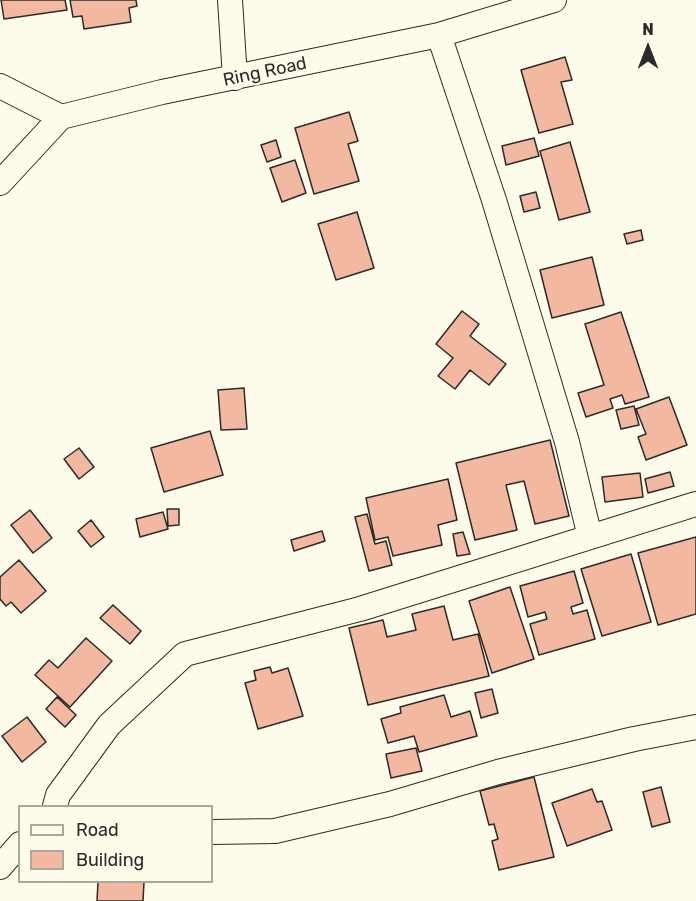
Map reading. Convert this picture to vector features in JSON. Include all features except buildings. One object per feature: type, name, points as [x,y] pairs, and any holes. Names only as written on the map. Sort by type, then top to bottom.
[{"type":"street","points":[[230,0],[235,78]]},
{"type":"street","name":"Ring Road","points":[[61,117],[162,92],[439,36],[555,0]]},
{"type":"street","points":[[439,36],[494,200],[567,442],[590,537]]},
{"type":"street","points":[[0,86],[61,117],[0,183]]},
{"type":"street","points":[[56,805],[58,795],[109,725],[185,654],[360,609],[696,504]]},
{"type":"street","points":[[213,832],[275,831],[390,804],[498,772],[634,739],[696,727]]},
{"type":"street","points":[[0,867],[18,846]]}]
